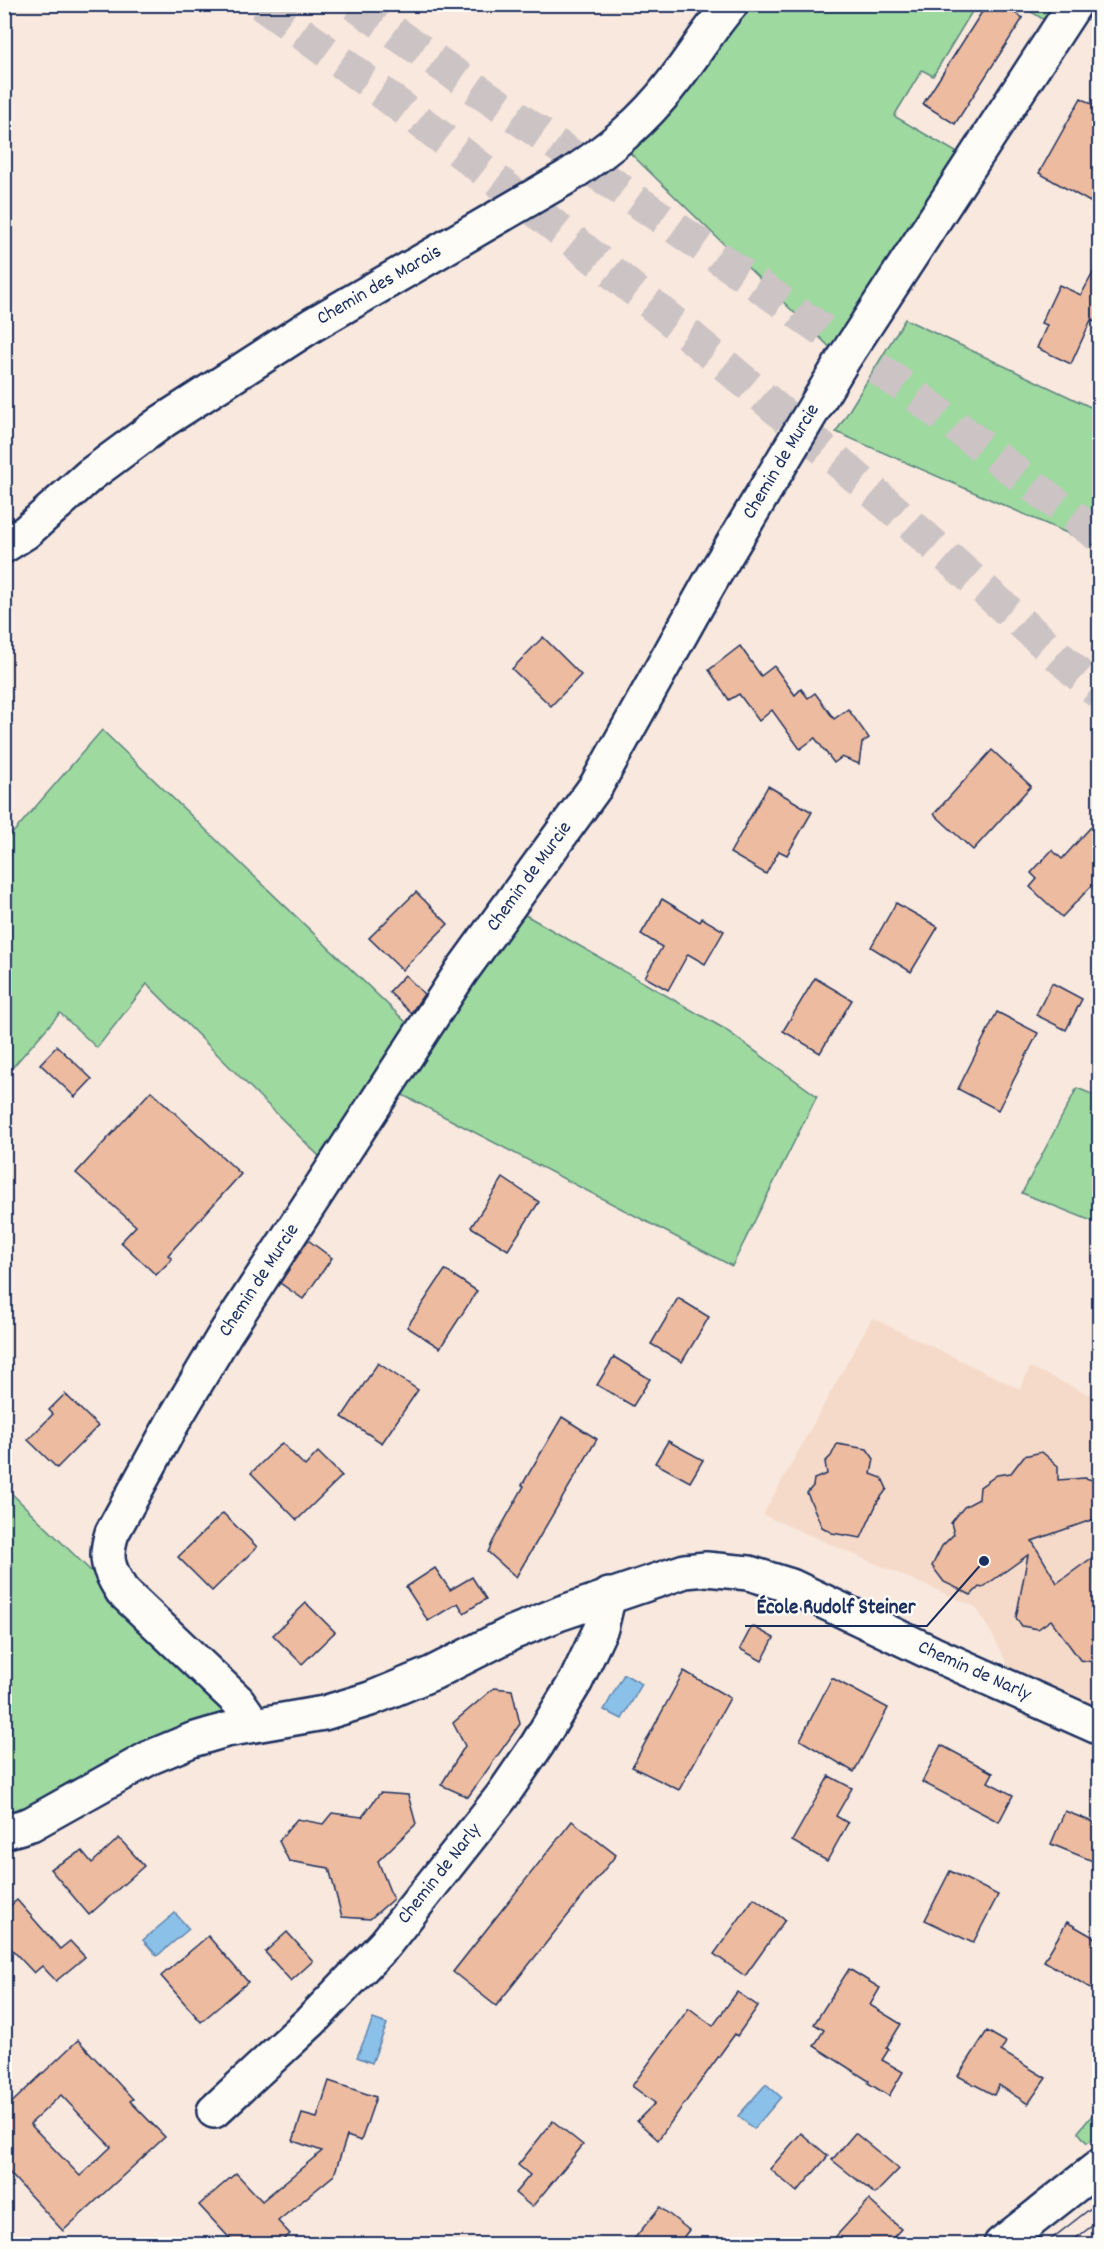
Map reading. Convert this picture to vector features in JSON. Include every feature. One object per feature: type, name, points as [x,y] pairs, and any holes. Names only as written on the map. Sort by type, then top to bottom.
[{"type":"street","name":"Chemin de Murcie","points":[[255,1724],[238,1701],[122,1591],[108,1564],[107,1550],[112,1533],[174,1420],[225,1334],[318,1195],[461,972],[596,786],[710,582],[843,360],[1075,4]]},
{"type":"street","name":"Chemin des Marais","points":[[4,546],[26,532],[90,475],[163,421],[312,325],[528,200],[607,150],[637,124],[673,83],[714,9]]},
{"type":"street","name":"Chemin de Narly","points":[[4,1832],[31,1824],[151,1756],[192,1740],[255,1724],[324,1713],[370,1699],[433,1673],[512,1633],[609,1595],[685,1571],[724,1570],[771,1578],[1100,1728]]},
{"type":"street","name":"Chemin de Narly","points":[[214,2111],[310,2022],[385,1944],[502,1796],[537,1745],[576,1681],[601,1628],[609,1595]]},
{"type":"street","points":[[1001,2244],[1100,2166]]},
{"type":"shaded area","points":[[872,1318],[1020,1389],[1030,1367],[1099,1399],[1099,1715],[1014,1677],[976,1607],[763,1515]]},
{"type":"green space","points":[[750,5],[976,5],[933,76],[922,70],[894,116],[973,162],[843,360],[628,151],[732,23]]},
{"type":"green space","points":[[1020,5],[1068,5],[1059,29]]},
{"type":"green space","points":[[905,319],[1099,411],[1099,547],[836,432]]},
{"type":"green space","points":[[102,730],[410,1026],[321,1158],[147,984],[97,1048],[60,1013],[5,1076],[5,842]]},
{"type":"green space","points":[[522,913],[723,1028],[817,1096],[732,1266],[393,1090]]},
{"type":"green space","points":[[1077,1088],[1099,1097],[1099,1224],[1022,1193]]},
{"type":"green space","points":[[4,1486],[99,1579],[229,1713],[27,1811],[4,1817]]},
{"type":"green space","points":[[1099,2107],[1099,2135],[1087,2143],[1078,2132]]},
{"type":"water","points":[[624,1674],[642,1684],[622,1719],[604,1710]]},
{"type":"water","points":[[175,1913],[189,1929],[157,1956],[143,1940]]},
{"type":"water","points":[[373,2019],[387,2024],[372,2063],[357,2057]]},
{"type":"water","points":[[766,2084],[781,2097],[754,2129],[738,2116]]},
{"type":"building","points":[[987,4],[1001,4],[1023,18],[955,124],[923,104]]},
{"type":"building","points":[[1081,98],[1100,109],[1100,185],[1090,202],[1039,173]]},
{"type":"building","points":[[1100,260],[1100,324],[1091,320],[1071,364],[1037,348],[1047,325],[1041,323],[1059,285],[1081,295]]},
{"type":"building","points":[[543,637],[581,675],[551,706],[512,669]]},
{"type":"building","points":[[740,646],[761,676],[774,666],[795,695],[801,689],[808,698],[815,693],[834,719],[848,709],[869,738],[862,743],[859,764],[842,757],[834,763],[815,738],[800,749],[772,710],[759,721],[739,694],[729,700],[709,670]]},
{"type":"building","points":[[992,750],[1031,786],[973,850],[934,814]]},
{"type":"building","points":[[768,786],[812,812],[787,855],[779,851],[766,874],[730,853]]},
{"type":"building","points":[[1100,817],[1100,877],[1062,917],[1030,887],[1037,879],[1031,873],[1052,850],[1062,859]]},
{"type":"building","points":[[416,892],[448,924],[402,970],[369,938]]},
{"type":"building","points":[[662,899],[700,922],[702,918],[724,931],[705,964],[688,954],[668,990],[645,977],[662,947],[641,934]]},
{"type":"building","points":[[896,903],[938,927],[911,972],[871,947]]},
{"type":"building","points":[[405,975],[424,994],[411,1013],[389,992]]},
{"type":"building","points":[[815,978],[852,1000],[820,1053],[783,1031]]},
{"type":"building","points":[[1052,983],[1082,999],[1066,1030],[1036,1015]]},
{"type":"building","points":[[997,1012],[1038,1033],[998,1110],[958,1089]]},
{"type":"building","points":[[57,1046],[92,1079],[75,1097],[40,1064]]},
{"type":"building","points":[[151,1091],[241,1174],[168,1255],[172,1259],[156,1275],[121,1242],[136,1226],[76,1173]]},
{"type":"building","points":[[503,1178],[539,1202],[508,1250],[471,1227]]},
{"type":"building","points":[[308,1240],[332,1258],[303,1299],[280,1283]]},
{"type":"building","points":[[445,1270],[477,1291],[440,1348],[407,1327]]},
{"type":"building","points":[[678,1298],[709,1317],[682,1362],[651,1344]]},
{"type":"building","points":[[614,1357],[650,1379],[633,1406],[597,1385]]},
{"type":"building","points":[[378,1363],[418,1390],[382,1443],[342,1417]]},
{"type":"building","points":[[65,1394],[98,1426],[57,1468],[28,1440],[53,1414],[49,1410]]},
{"type":"building","points":[[562,1417],[597,1439],[516,1577],[488,1552],[524,1486],[522,1485]]},
{"type":"building","points":[[668,1441],[703,1460],[690,1482],[655,1463]]},
{"type":"building","points":[[282,1443],[305,1466],[318,1452],[342,1476],[297,1520],[251,1473]]},
{"type":"building","points":[[837,1444],[867,1449],[874,1459],[871,1474],[882,1478],[887,1489],[878,1501],[861,1538],[832,1533],[822,1527],[807,1493],[813,1486],[814,1479],[827,1474],[825,1462]]},
{"type":"building","points":[[1042,1452],[1058,1466],[1058,1480],[1085,1478],[1100,1482],[1100,1517],[1032,1541],[1057,1583],[1100,1552],[1100,1663],[1080,1660],[1051,1620],[1038,1629],[1022,1626],[1016,1618],[1028,1555],[982,1588],[979,1587],[971,1595],[944,1582],[932,1566],[942,1546],[954,1534],[951,1523],[964,1507],[979,1499],[980,1487],[997,1475],[1011,1473],[1024,1456]]},
{"type":"building","points":[[223,1513],[257,1547],[212,1591],[178,1557]]},
{"type":"building","points":[[435,1568],[450,1590],[472,1577],[486,1599],[464,1613],[458,1603],[428,1621],[406,1587]]},
{"type":"building","points":[[306,1603],[335,1632],[302,1664],[273,1635]]},
{"type":"building","points":[[752,1626],[774,1638],[762,1661],[740,1649]]},
{"type":"building","points":[[684,1671],[730,1698],[679,1790],[632,1767]]},
{"type":"building","points":[[832,1678],[888,1708],[854,1772],[800,1740]]},
{"type":"building","points":[[494,1688],[512,1690],[520,1724],[468,1797],[441,1785],[465,1746],[453,1723]]},
{"type":"building","points":[[941,1745],[993,1773],[988,1782],[1013,1795],[999,1822],[922,1782]]},
{"type":"building","points":[[829,1776],[852,1788],[836,1816],[848,1823],[827,1861],[792,1841]]},
{"type":"building","points":[[380,1793],[408,1795],[416,1824],[378,1861],[393,1899],[370,1919],[342,1917],[329,1868],[289,1861],[279,1841],[297,1819],[323,1824],[332,1813],[362,1817]]},
{"type":"building","points":[[1065,1811],[1100,1825],[1100,1864],[1051,1844]]},
{"type":"building","points":[[572,1821],[616,1855],[496,2006],[453,1972]]},
{"type":"building","points":[[119,1838],[144,1866],[89,1915],[50,1869],[82,1851],[92,1863]]},
{"type":"building","points":[[950,1871],[998,1895],[973,1943],[925,1920]]},
{"type":"building","points":[[754,1898],[785,1920],[745,1976],[714,1954]]},
{"type":"building","points":[[17,1900],[60,1949],[70,1941],[85,1957],[56,1981],[42,1966],[34,1973],[4,1941],[4,1911]]},
{"type":"building","points":[[1067,1922],[1100,1941],[1100,1976],[1092,1989],[1044,1961]]},
{"type":"building","points":[[287,1932],[313,1961],[291,1981],[265,1952]]},
{"type":"building","points":[[208,1936],[248,1982],[201,2022],[161,1976]]},
{"type":"building","points":[[849,1969],[880,1988],[870,2005],[901,2024],[886,2048],[889,2049],[882,2060],[903,2072],[889,2096],[814,2046],[824,2030],[814,2024]]},
{"type":"building","points":[[737,1992],[758,2006],[658,2140],[637,2121],[655,2103],[632,2086],[689,2008],[713,2026]]},
{"type":"building","points":[[987,2031],[1006,2042],[1001,2051],[1046,2078],[1028,2104],[999,2085],[994,2095],[958,2076]]},
{"type":"building","points":[[78,2040],[133,2099],[130,2101],[165,2137],[63,2231],[4,2167],[4,2110]],"holes":[[[61,2095],[111,2147],[80,2176],[30,2124]]]},
{"type":"building","points":[[329,2081],[376,2097],[361,2141],[347,2136],[334,2175],[278,2221],[290,2234],[278,2244],[235,2244],[199,2205],[236,2173],[262,2201],[322,2151],[293,2141],[302,2114],[317,2118]]},
{"type":"building","points":[[553,2121],[583,2145],[532,2207],[515,2193],[530,2175],[518,2165]]},
{"type":"building","points":[[801,2133],[828,2156],[797,2192],[770,2169]]},
{"type":"building","points":[[855,2133],[899,2169],[875,2194],[832,2160]]},
{"type":"building","points":[[869,2200],[901,2229],[887,2244],[829,2244]]},
{"type":"building","points":[[660,2207],[689,2230],[678,2244],[630,2244]]},
{"type":"tunnel","points":[[261,4],[371,84],[479,167],[691,337],[897,513],[1100,694]]},
{"type":"tunnel","points":[[354,4],[910,391],[1100,537]]},
{"type":"tram line","points":[[1045,2244],[1100,2201]]},
{"type":"tram line","points":[[1068,2244],[1100,2220]]},
{"type":"place","name":"École Rudolf Steiner","points":[[984,1561]]}]
